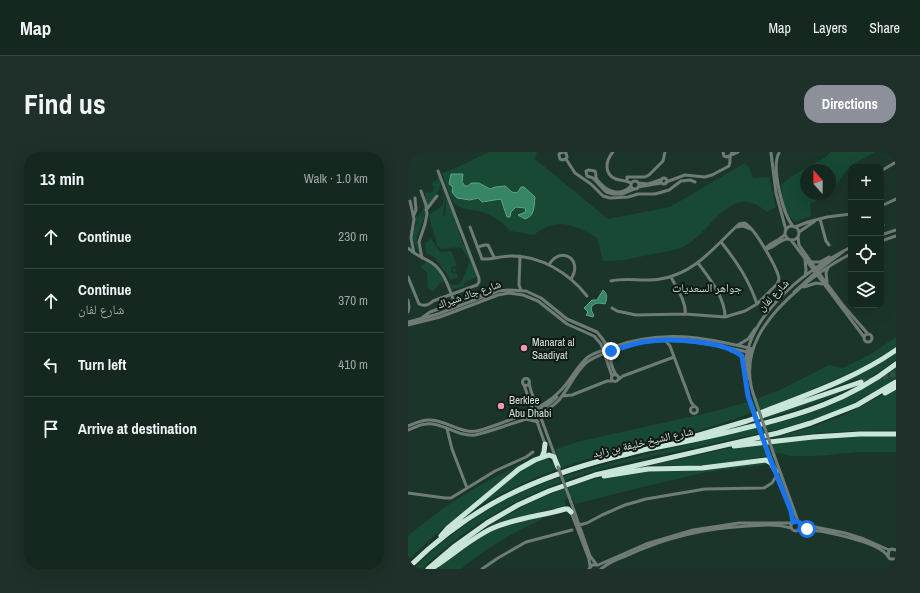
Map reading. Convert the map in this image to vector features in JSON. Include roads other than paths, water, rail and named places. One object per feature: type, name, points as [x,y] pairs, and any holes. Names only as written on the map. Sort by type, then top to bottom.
[{"type":"highway","points":[[706,433],[778,406],[856,374],[896,350]]},
{"type":"highway","name":"شارع الشيخ خليفة بن زايد","points":[[408,568],[438,541],[484,508],[534,483],[578,467],[653,448],[675,445],[735,431],[810,411],[854,392],[896,364]]},
{"type":"highway","points":[[653,448],[747,421],[861,382]]},
{"type":"highway","name":"شارع الشيخ خليفة بن زايد","points":[[428,569],[455,546],[487,523],[523,502],[555,489],[595,475],[800,427],[857,405],[896,382]]},
{"type":"highway","points":[[857,405],[896,387]]},
{"type":"highway","points":[[668,458],[687,456],[748,443],[829,436],[896,434]]},
{"type":"highway","points":[[542,457],[545,444]]},
{"type":"highway","points":[[438,541],[446,530],[519,469],[542,457],[551,455],[555,459],[558,467]]},
{"type":"highway","points":[[555,489],[568,487],[604,476],[643,470],[702,468],[771,458],[777,473]]},
{"type":"highway","points":[[432,569],[465,544],[491,529],[513,521],[565,508],[571,502]]},
{"type":"highway","points":[[565,508],[571,512]]},
{"type":"street","points":[[613,152],[607,160],[606,168],[611,176],[627,181],[634,189]]},
{"type":"street","points":[[627,181],[627,177],[645,177],[649,175],[663,161],[665,152]]},
{"type":"street","points":[[723,152],[724,156],[738,152]]},
{"type":"street","points":[[765,249],[766,246],[781,239],[786,230],[771,153],[776,155],[780,152]]},
{"type":"street","points":[[778,193],[777,163],[780,152]]},
{"type":"street","points":[[638,185],[636,181],[622,192],[613,192],[594,178],[602,189],[613,194],[622,194],[634,189],[638,185],[664,182],[688,173],[710,175],[726,166],[729,162],[730,155]]},
{"type":"street","points":[[566,159],[575,173],[591,184],[603,196],[610,198],[638,194],[655,194],[668,190],[682,181],[690,180],[695,182]]},
{"type":"street","points":[[884,169],[896,162]]},
{"type":"street","points":[[428,306],[434,301],[477,285],[480,279],[438,171]]},
{"type":"street","points":[[664,182],[668,190]]},
{"type":"street","points":[[662,192],[664,182]]},
{"type":"street","points":[[421,191],[426,210],[426,221],[419,242],[422,258]]},
{"type":"street","points":[[426,210],[437,196]]},
{"type":"street","points":[[414,253],[411,238],[416,208],[416,198]]},
{"type":"street","points":[[884,205],[896,199]]},
{"type":"street","points":[[410,201],[414,215]]},
{"type":"street","points":[[780,202],[788,220],[798,232],[799,245],[812,262],[816,272]]},
{"type":"street","points":[[786,230],[790,227],[795,227],[820,219],[848,215]]},
{"type":"street","points":[[820,219],[828,245]]},
{"type":"street","points":[[798,232],[815,221]]},
{"type":"street","points":[[804,224],[806,228]]},
{"type":"street","points":[[612,281],[648,280],[671,277],[688,270],[698,263],[735,228],[743,226],[752,230],[765,249],[779,280],[771,292],[757,304],[745,311],[725,317],[685,314],[636,315],[612,308]]},
{"type":"street","points":[[470,227],[482,260],[520,256],[535,260],[549,265],[571,279],[586,296]]},
{"type":"street","points":[[884,234],[896,230]]},
{"type":"street","points":[[785,234],[816,272],[825,284],[864,337],[866,341],[870,341],[872,337],[825,284],[816,283],[801,288]]},
{"type":"street","points":[[884,240],[896,236]]},
{"type":"street","points":[[765,249],[769,249],[785,239],[795,239],[798,237]]},
{"type":"street","points":[[721,242],[737,262],[747,278],[757,304]]},
{"type":"street","points":[[477,247],[485,244],[488,245],[494,258]]},
{"type":"street","points":[[408,248],[441,272],[446,280],[455,304]]},
{"type":"street","points":[[792,296],[796,288],[838,257],[846,249]]},
{"type":"street","name":"شارع لفان","points":[[751,348],[768,320],[816,272],[846,249]]},
{"type":"street","points":[[812,262],[820,262],[842,252]]},
{"type":"street","points":[[549,265],[556,256],[563,255],[569,257],[573,261],[575,267],[575,273],[571,279]]},
{"type":"street","points":[[520,256],[519,285],[521,290]]},
{"type":"street","name":"شارع لفان","points":[[771,458],[746,386],[745,369],[756,328],[777,301],[805,276],[848,256]]},
{"type":"street","points":[[804,258],[806,270],[805,276]]},
{"type":"street","points":[[698,263],[715,289],[725,312],[725,317]]},
{"type":"street","points":[[825,284],[828,266]]},
{"type":"street","points":[[408,277],[419,304],[428,306]]},
{"type":"street","points":[[671,277],[683,302],[685,314]]},
{"type":"street","points":[[514,290],[519,285]]},
{"type":"street","name":"شارع جاك شيراك","points":[[408,322],[498,291],[521,290],[538,296],[567,320],[594,330],[601,336],[604,341],[612,378]]},
{"type":"street","name":"شارع جاك شيراك","points":[[408,322],[433,320],[498,295],[512,293],[523,294],[534,298],[563,322],[585,331],[596,338],[605,351],[617,376]]},
{"type":"street","points":[[422,318],[430,312],[477,295],[484,297]]},
{"type":"street","points":[[408,300],[408,311]]},
{"type":"street","points":[[428,306],[430,312]]},
{"type":"street","points":[[408,430],[427,424],[434,424],[454,432],[466,435],[475,435],[524,419],[537,411],[560,392],[582,363],[591,356],[634,340],[657,336],[679,336],[711,339],[751,348],[760,322]]},
{"type":"street","points":[[738,345],[749,338],[756,328]]},
{"type":"street","points":[[864,337],[868,334]]},
{"type":"street","points":[[611,364],[613,354],[618,347],[634,340]]},
{"type":"street","points":[[666,340],[670,346],[692,407]]},
{"type":"street","points":[[670,346],[673,340]]},
{"type":"street","points":[[408,426],[424,420],[432,420],[474,432],[537,411],[544,411],[554,405],[587,363],[605,351],[618,347],[642,342],[673,340],[698,342],[750,352]]},
{"type":"street","points":[[604,341],[618,347]]},
{"type":"street","points":[[726,348],[738,353],[742,357],[745,369]]},
{"type":"street","name":"شارع لفان","points":[[750,352],[751,382],[771,458]]},
{"type":"street","points":[[562,396],[575,393],[617,376],[623,376],[674,357]]},
{"type":"street","points":[[612,378],[616,382],[617,376]]},
{"type":"street","points":[[537,411],[524,385],[524,379],[528,379],[529,383],[537,411],[540,422],[545,444]]},
{"type":"street","points":[[524,385],[528,385],[529,383]]},
{"type":"street","points":[[569,387],[570,392],[575,393]]},
{"type":"street","points":[[544,411],[540,422],[591,558],[599,567]]},
{"type":"street","points":[[524,419],[531,419],[540,422]]},
{"type":"street","points":[[447,429],[467,488]]},
{"type":"street","points":[[448,435],[454,432]]},
{"type":"street","points":[[408,493],[448,498],[533,452]]},
{"type":"street","points":[[771,458],[801,527],[799,530]]},
{"type":"street","points":[[777,473],[791,511],[791,528]]},
{"type":"street","points":[[579,525],[587,523],[625,505],[646,499],[705,489],[764,488],[772,483],[777,473]]},
{"type":"street","points":[[571,512],[589,559],[589,568],[599,567],[611,563],[644,548],[672,538],[720,528],[753,526],[782,526],[791,528],[795,531],[813,530],[850,538],[880,550],[890,559],[895,560]]},
{"type":"street","points":[[599,567],[638,547],[665,537],[693,530],[739,523],[799,522],[805,526],[851,535],[889,550],[896,550]]},
{"type":"street","points":[[482,569],[502,555],[526,542],[572,530]]},
{"type":"street","points":[[888,556],[889,550]]},
{"type":"tunnel","points":[[861,382],[896,374]]},
{"type":"place","name":"Manarat al Saadiyat","points":[[524,348]]},
{"type":"place","name":"Berklee Abu Dhabi","points":[[501,406]]},
{"type":"district","name":"جواهر السعديات","points":[[707,288]]}]
